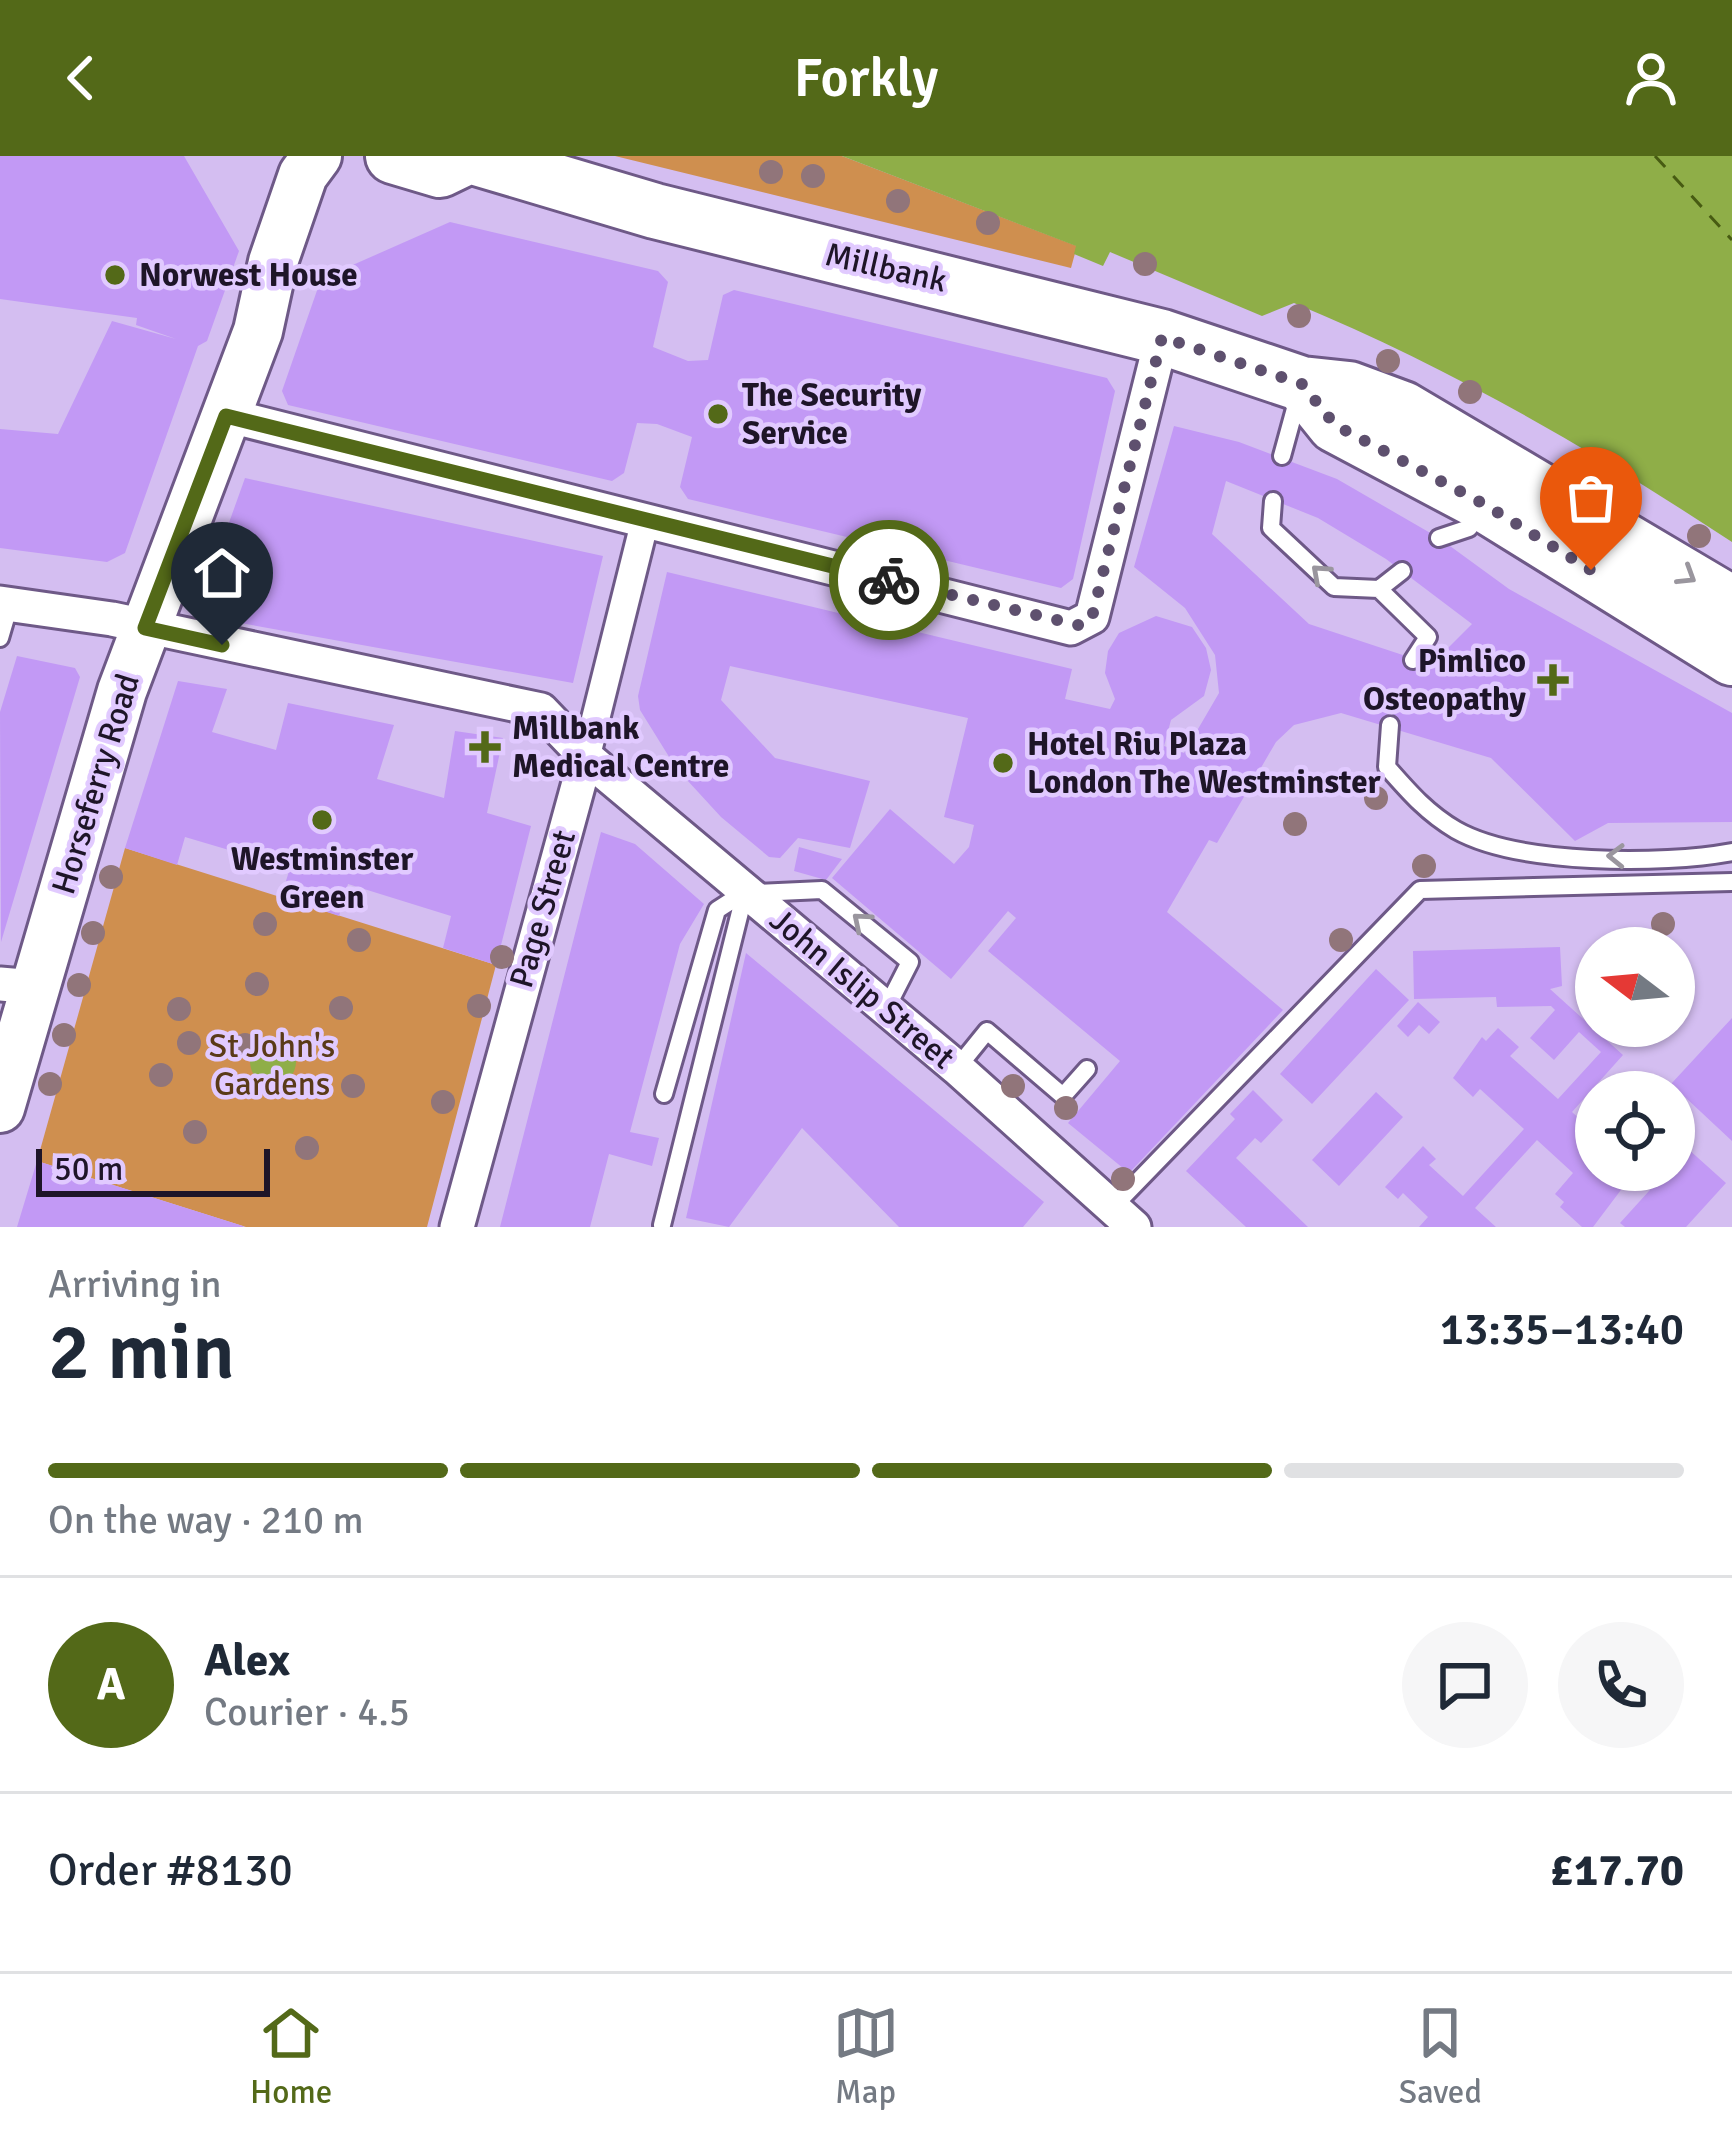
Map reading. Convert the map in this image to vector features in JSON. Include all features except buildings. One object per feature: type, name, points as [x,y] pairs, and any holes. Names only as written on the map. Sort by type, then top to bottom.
[{"type":"main road","name":"Horseferry Road","points":[[0,1108],[17,986],[258,331],[273,262],[303,175],[316,156]]},
{"type":"main road","name":"Horseferry Road","points":[[258,331],[303,269],[336,172],[333,156]]},
{"type":"main road","name":"Millbank","points":[[393,156],[440,170],[469,156],[655,211],[1162,337],[1302,384],[1348,389],[1403,409],[1481,478],[1732,658]]},
{"type":"main road","name":"Millbank","points":[[1481,478],[1732,604]]},
{"type":"street","points":[[226,416],[1082,626],[1092,617],[1162,337]]},
{"type":"street","name":"Page Street","points":[[457,1227],[586,757],[645,520]]},
{"type":"street","name":"John Islip Street","points":[[5,603],[541,710],[586,757],[957,1068],[1123,1217]]},
{"type":"lane","points":[[1282,456],[1302,384]]},
{"type":"lane","points":[[1439,538],[1469,528],[1481,478]]},
{"type":"lane","points":[[1273,500],[1271,528],[1334,587],[1379,589],[1402,571]]},
{"type":"lane","points":[[1379,589],[1429,638],[1413,660]]},
{"type":"lane","points":[[0,638],[5,603]]},
{"type":"lane","points":[[1390,725],[1388,767],[1423,808],[1461,833],[1539,854],[1701,858],[1732,852]]},
{"type":"lane","points":[[1123,1217],[1270,1033],[1420,890],[1732,882]]},
{"type":"lane","points":[[664,1094],[717,910],[745,892],[827,892],[910,962],[886,1009]]},
{"type":"lane","points":[[662,1225],[745,892]]},
{"type":"lane","points":[[957,1068],[987,1031],[1063,1096],[1087,1069]]},
{"type":"green space","points":[[615,156],[842,156],[1077,246],[1071,268]]},
{"type":"green space","name":"St John's Gardens","points":[[125,848],[496,965],[427,1227],[246,1227],[37,1161]]},
{"type":"shaded area","points":[[842,156],[1732,156],[1732,542],[1519,412],[1352,328],[1294,303],[1262,316],[1110,252],[1103,266],[1074,254],[1076,246]]},
{"type":"shaded area","points":[[273,1039],[290,1045],[296,1062],[290,1079],[273,1085],[256,1079],[250,1062],[256,1045]]},
{"type":"ferry route","points":[[1655,156],[1732,240]]},
{"type":"way so far","points":[[889,580],[1071,628],[1082,626],[1092,617],[1162,337],[1302,384],[1335,425],[1484,504],[1591,570]]},
{"type":"place","name":"Norwest House","points":[[115,275]]},
{"type":"place","name":"The Security Service","points":[[718,414]]},
{"type":"place","name":"Pimlico Osteopathy","points":[[1553,680]]},
{"type":"place","name":"Millbank Medical Centre","points":[[485,747]]},
{"type":"place","name":"Hotel Riu Plaza London The Westminster","points":[[1003,763]]},
{"type":"place","name":"Westminster Green","points":[[322,820]]},
{"type":"route","points":[[222,645],[145,628],[226,416],[889,580]]}]
